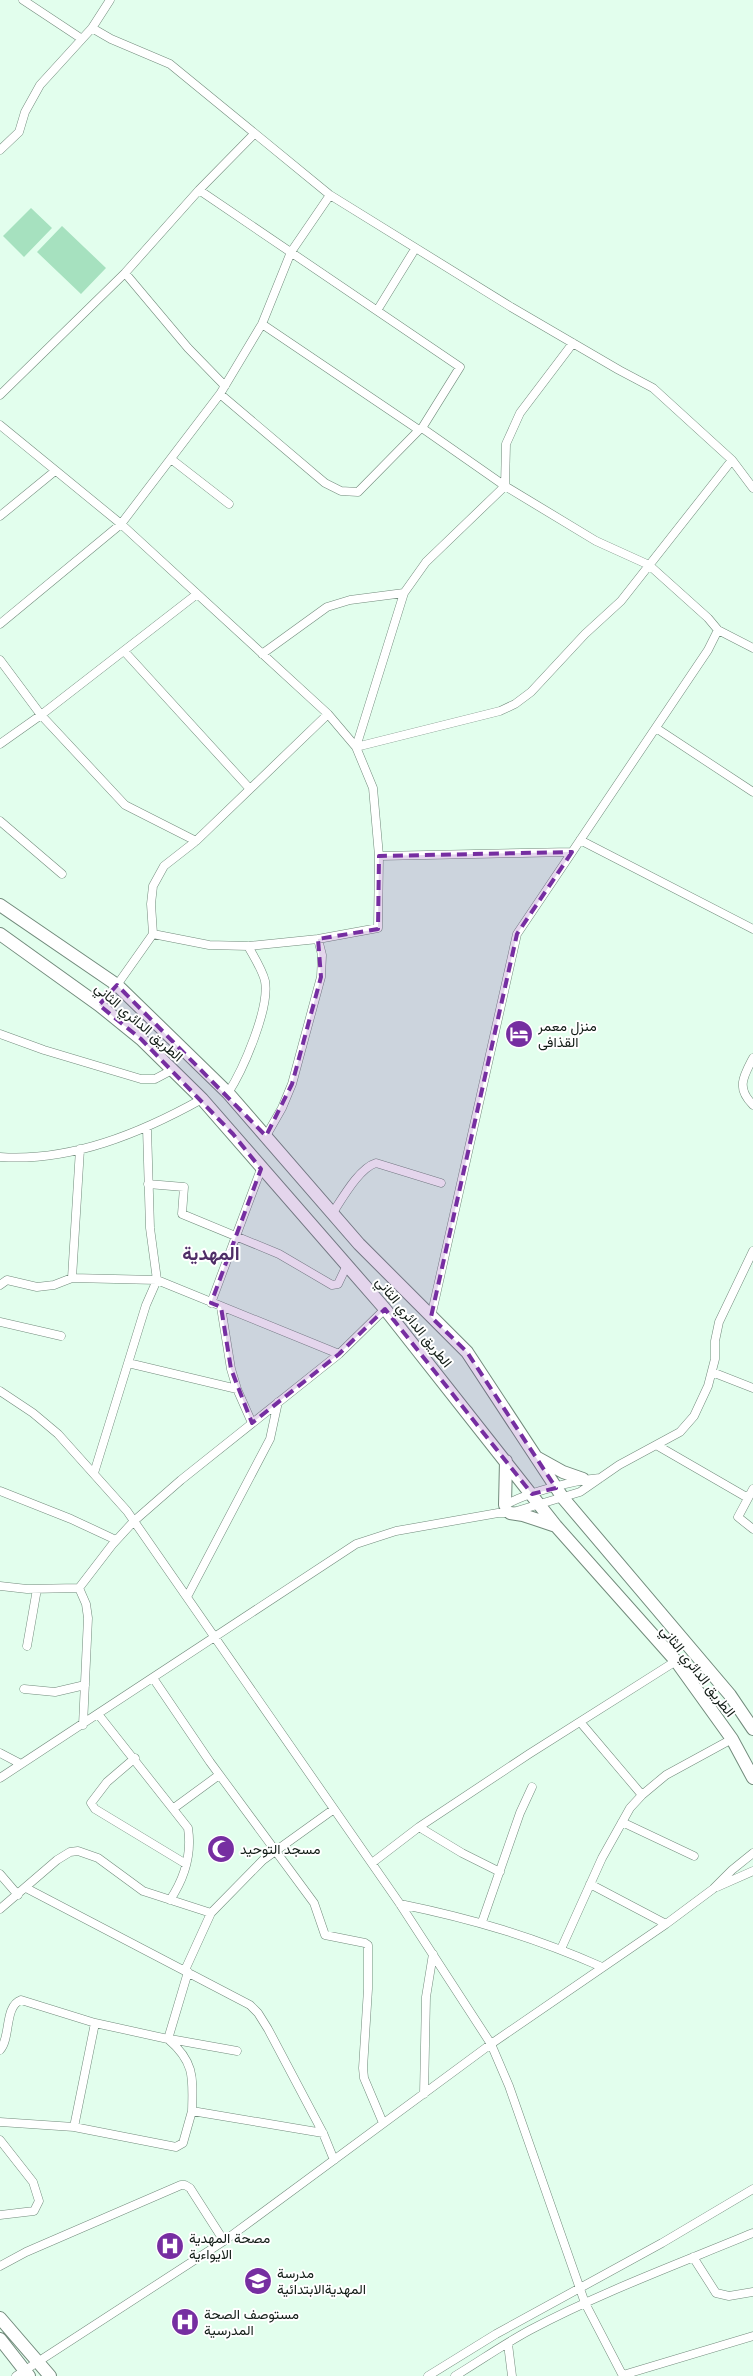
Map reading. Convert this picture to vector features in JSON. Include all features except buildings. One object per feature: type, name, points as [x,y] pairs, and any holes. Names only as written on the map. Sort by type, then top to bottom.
[{"type":"main road","name":"الطريق الدائري الثاني","points":[[0,905],[117,985],[228,1094],[332,1214],[467,1352],[532,1454],[560,1493],[730,1696],[753,1729]]},
{"type":"main road","name":"الطريق الدائري الثاني","points":[[0,934],[99,1005],[141,1039],[202,1099],[384,1309],[541,1504],[556,1526],[676,1662],[732,1739],[753,1778]]},
{"type":"main road","points":[[532,1454],[563,1472],[583,1480]]},
{"type":"main road","points":[[506,1461],[504,1511],[556,1526]]},
{"type":"main road","points":[[0,2318],[50,2376]]},
{"type":"main road","points":[[0,2339],[23,2374]]},
{"type":"street","points":[[23,0],[82,39]]},
{"type":"street","points":[[0,150],[19,132],[25,112],[40,85],[92,28],[110,0]]},
{"type":"street","points":[[92,28],[111,39],[170,64],[330,195],[415,249],[573,343],[654,388],[732,460],[753,488]]},
{"type":"street","points":[[0,395],[125,273],[199,190],[254,134]]},
{"type":"street","points":[[199,190],[378,309],[460,367],[420,429],[358,492],[341,491],[325,483],[220,394]]},
{"type":"street","points":[[0,624],[121,524],[171,459],[220,394],[262,324],[291,252],[330,195]]},
{"type":"street","points":[[378,309],[415,249]]},
{"type":"street","points":[[125,273],[188,348],[224,386]]},
{"type":"street","points":[[262,324],[505,486],[596,541],[649,566],[708,618],[718,630],[753,648]]},
{"type":"street","points":[[356,746],[404,593],[426,562],[505,486],[506,444],[520,413],[573,343]]},
{"type":"street","points":[[0,425],[121,524],[328,714],[356,746],[373,788],[380,856],[378,928],[318,939],[248,946],[209,945],[153,934]]},
{"type":"street","points":[[171,459],[229,504]]},
{"type":"street","points":[[356,746],[500,711],[516,704],[532,692],[585,634],[621,601],[732,460]]},
{"type":"street","points":[[0,516],[54,471]]},
{"type":"street","points":[[262,654],[326,606],[350,600],[404,593]]},
{"type":"street","points":[[0,744],[41,715],[198,594]]},
{"type":"street","points":[[431,1317],[517,934],[708,650],[718,630]]},
{"type":"street","points":[[124,651],[250,789]]},
{"type":"street","points":[[0,660],[41,715],[125,805],[196,842]]},
{"type":"street","points":[[99,1005],[117,985],[153,934],[151,904],[155,879],[164,866],[196,842],[328,714]]},
{"type":"street","points":[[656,728],[753,792]]},
{"type":"street","points":[[0,821],[62,874]]},
{"type":"street","points":[[580,840],[753,929]]},
{"type":"street","points":[[380,856],[572,852]]},
{"type":"street","points":[[266,1136],[282,1108],[292,1084],[321,977],[322,955],[318,939]]},
{"type":"street","points":[[228,1094],[248,1056],[264,1004],[265,981],[248,946]]},
{"type":"street","points":[[0,1034],[44,1050],[141,1079],[155,1079],[172,1070]]},
{"type":"street","points":[[753,1058],[742,1084],[743,1092],[753,1105]]},
{"type":"street","points":[[0,1157],[47,1157],[80,1149],[147,1128],[202,1099]]},
{"type":"street","points":[[94,1472],[146,1305],[157,1280],[150,1228],[147,1128]]},
{"type":"street","points":[[72,1278],[80,1149]]},
{"type":"street","points":[[332,1214],[357,1178],[371,1164],[376,1163],[441,1183]]},
{"type":"street","points":[[211,1303],[261,1169]]},
{"type":"street","points":[[148,1184],[184,1187],[182,1214],[280,1254],[332,1285],[338,1284],[347,1265]]},
{"type":"street","points":[[504,1511],[532,1494],[560,1493],[587,1489],[619,1465],[658,1446],[680,1432],[689,1423],[701,1401],[712,1372],[719,1322],[753,1251]]},
{"type":"street","points":[[0,1282],[7,1280],[37,1287],[54,1285],[72,1278],[157,1280],[340,1354]]},
{"type":"street","points":[[221,1307],[227,1351],[237,1389],[252,1423]]},
{"type":"street","points":[[79,1588],[116,1540],[134,1521],[252,1423],[340,1354],[384,1309]]},
{"type":"street","points":[[0,1322],[61,1336]]},
{"type":"street","points":[[128,1363],[237,1389]]},
{"type":"street","points":[[712,1372],[753,1388]]},
{"type":"street","points":[[0,1391],[33,1413],[58,1434],[94,1472],[134,1521],[400,1904],[491,2044],[510,2086],[585,2303],[623,2375],[753,2336]]},
{"type":"street","points":[[188,1597],[270,1439],[278,1402]]},
{"type":"street","points":[[658,1446],[748,1498]]},
{"type":"street","points":[[0,1778],[356,1544],[396,1531],[541,1504],[583,1480],[600,1478]]},
{"type":"street","points":[[753,1489],[738,1517],[753,1529]]},
{"type":"street","points":[[0,1491],[71,1519],[116,1540]]},
{"type":"street","points":[[0,1586],[37,1589],[79,1588]]},
{"type":"street","points":[[79,1588],[86,1604],[88,1618],[83,1725]]},
{"type":"street","points":[[27,1646],[37,1589]]},
{"type":"street","points":[[372,1863],[419,1827],[529,1754],[676,1662]]},
{"type":"street","points":[[152,1678],[274,1852],[316,1907],[325,1935],[368,1945],[368,1988],[363,2068],[364,2078],[383,2123]]},
{"type":"street","points":[[24,1689],[56,1692],[85,1685]]},
{"type":"street","points":[[98,1714],[135,1758],[188,1828],[186,1864],[179,1886],[170,1900]]},
{"type":"street","points":[[581,1723],[642,1795]]},
{"type":"street","points":[[561,1949],[590,1884],[630,1808],[666,1775],[732,1739]]},
{"type":"street","points":[[0,1753],[21,1764]]},
{"type":"street","points":[[135,1758],[107,1782],[91,1803],[95,1809],[186,1864]]},
{"type":"street","points":[[174,1808],[219,1775]]},
{"type":"street","points":[[482,1922],[520,1813],[532,1787]]},
{"type":"street","points":[[168,2039],[186,1971],[211,1913],[245,1877],[274,1852],[334,1809]]},
{"type":"street","points":[[622,1822],[694,1856]]},
{"type":"street","points":[[419,1827],[462,1853],[500,1872]]},
{"type":"street","points":[[0,1909],[57,1860],[70,1852],[78,1851],[98,1858],[143,1891],[211,1913]]},
{"type":"street","points":[[23,2374],[37,2361],[96,2326],[224,2241],[491,2044],[666,1924],[713,1888],[753,1853]]},
{"type":"street","points":[[713,1888],[753,1871]]},
{"type":"street","points":[[0,1874],[18,1895]]},
{"type":"street","points":[[590,1884],[666,1924]]},
{"type":"street","points":[[26,1888],[236,1996],[258,2013],[323,2133],[334,2160]]},
{"type":"street","points":[[400,1904],[482,1922],[561,1949],[602,1967]]},
{"type":"street","points":[[424,2094],[426,1997],[433,1954]]},
{"type":"street","points":[[0,2050],[4,2044],[14,2006],[18,2001],[25,2000],[95,2023],[168,2039],[237,2051]]},
{"type":"street","points":[[74,2127],[95,2023]]},
{"type":"street","points":[[0,2122],[74,2127],[176,2147],[183,2142],[192,2111],[190,2064],[182,2051],[168,2039]]},
{"type":"street","points":[[192,2111],[323,2133]]},
{"type":"street","points":[[0,2140],[33,2182],[39,2201],[34,2211],[0,2215]]},
{"type":"street","points":[[0,2266],[26,2252],[180,2184],[185,2184],[190,2188],[224,2241]]},
{"type":"street","points":[[428,2376],[496,2334],[580,2289],[753,2189]]},
{"type":"street","points":[[455,2376],[531,2330],[585,2303],[656,2271],[753,2233]]},
{"type":"street","points":[[693,2257],[716,2293],[729,2296],[753,2292]]},
{"type":"street","points":[[508,2344],[512,2376]]},
{"type":"highlighted area","points":[[572,852],[517,934],[431,1317],[467,1352],[556,1488],[532,1494],[385,1309],[339,1354],[252,1423],[231,1369],[221,1307],[211,1303],[261,1169],[233,1134],[141,1039],[99,1005],[117,985],[266,1136],[292,1084],[321,977],[318,939],[378,929],[379,856]]},
{"type":"green space","points":[[31,208],[52,228],[24,257],[3,236]]},
{"type":"green space","points":[[62,226],[106,268],[81,294],[37,252]]},
{"type":"place","name":"منزل معمر القذافى","points":[[519,1034]]},
{"type":"place","name":"مسجد التوحيد","points":[[221,1849]]},
{"type":"place","name":"مصحة المهدية الايواءية","points":[[170,2246]]},
{"type":"place","name":"مدرسة المهديةالابتدائية","points":[[258,2281]]},
{"type":"place","name":"مستوصف الصحة المدرسية","points":[[185,2322]]},
{"type":"district","name":"المهدية","points":[[211,1253]]}]
